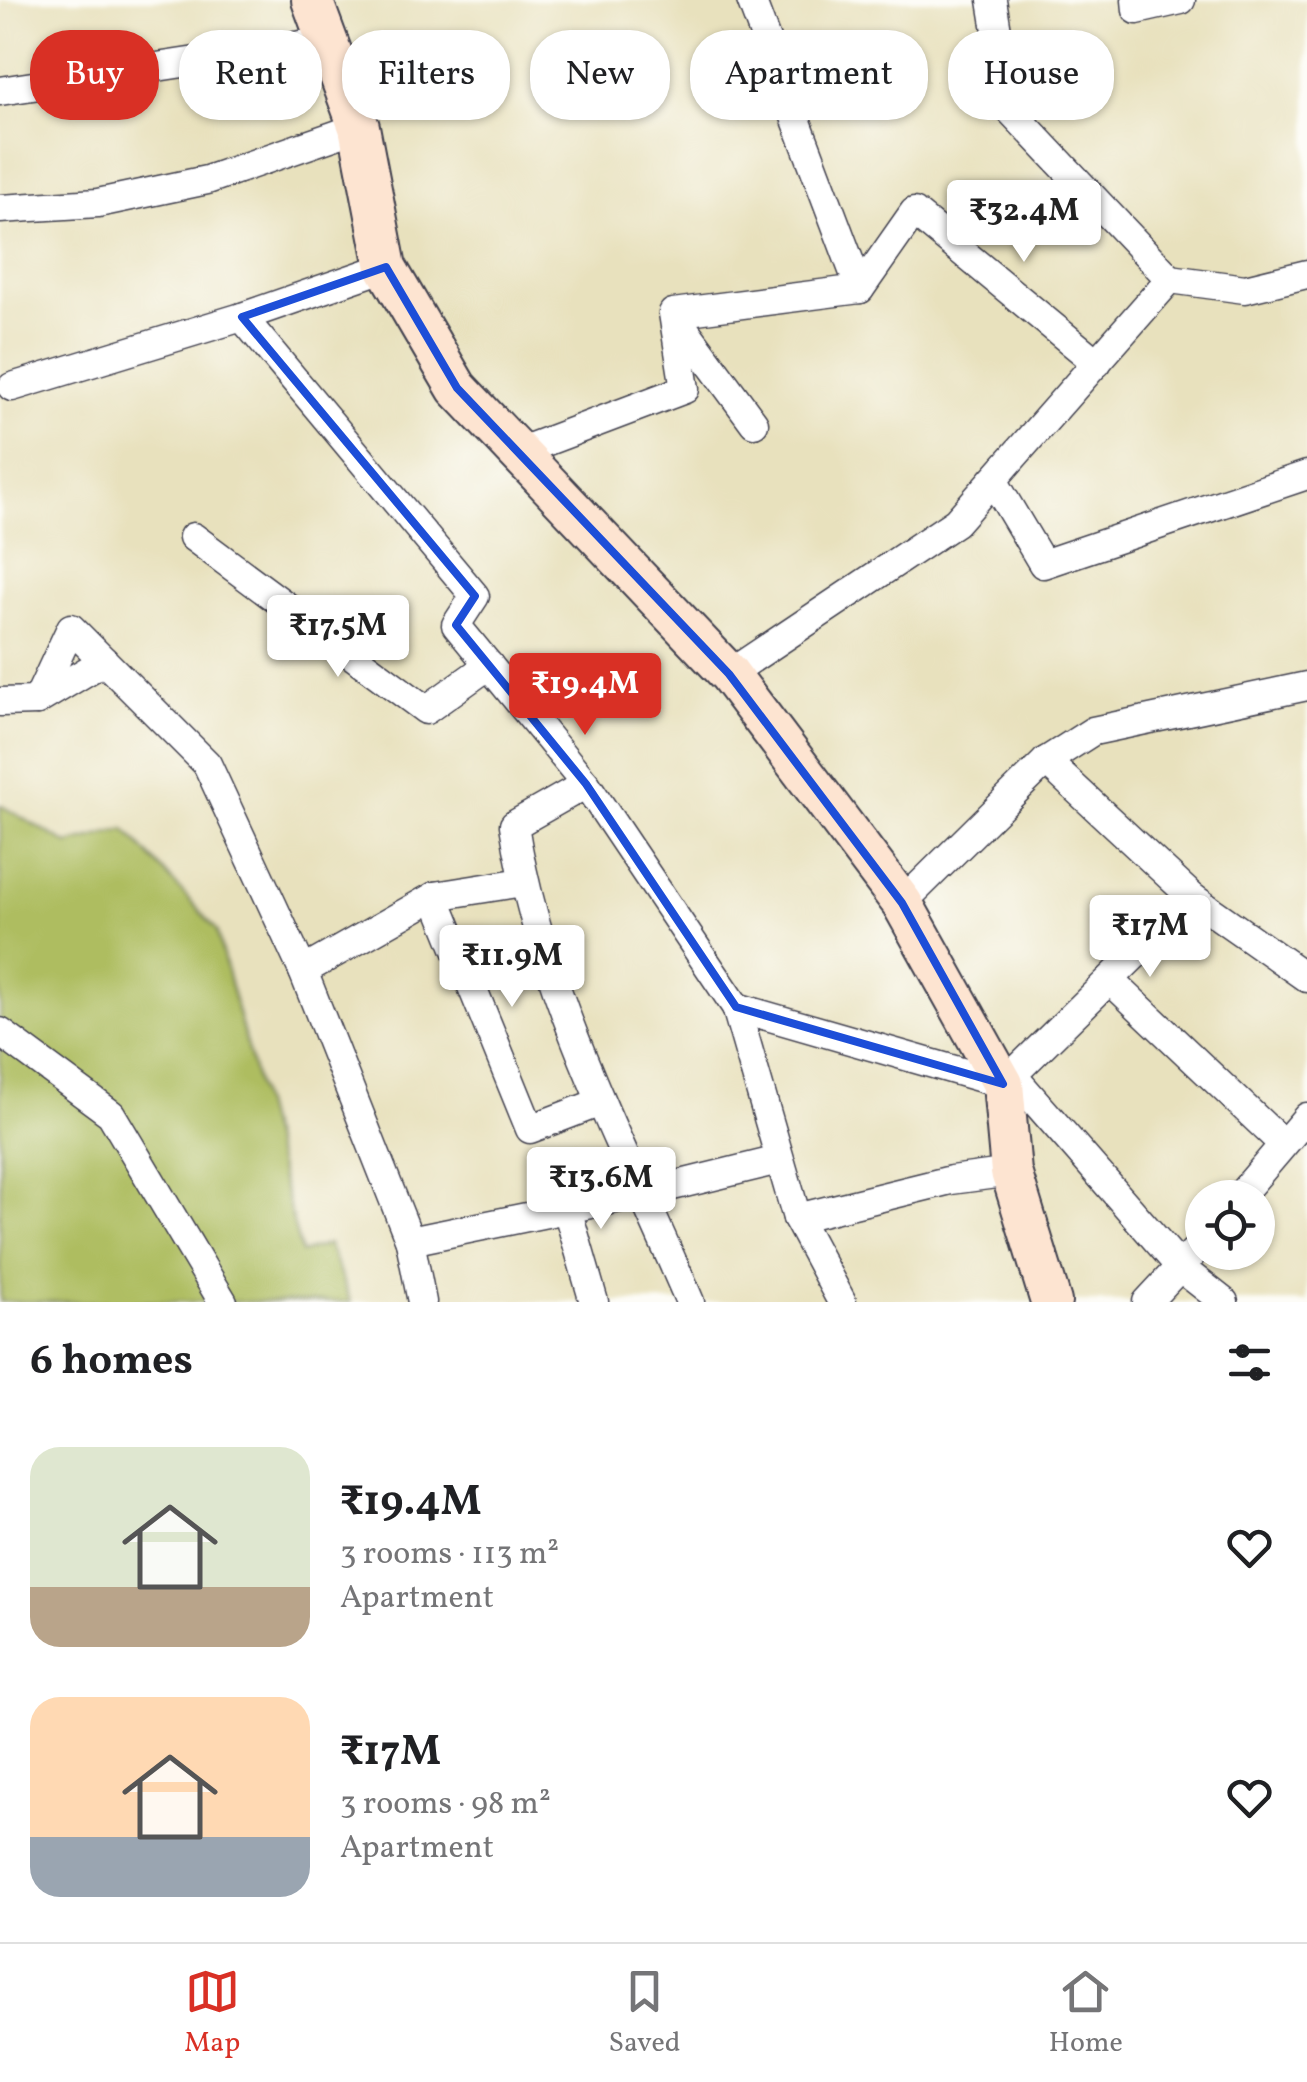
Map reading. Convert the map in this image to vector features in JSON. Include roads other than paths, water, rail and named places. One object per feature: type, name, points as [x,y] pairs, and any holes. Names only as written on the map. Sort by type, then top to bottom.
[{"type":"street","points":[[312,0],[360,128],[386,267],[457,388],[729,674],[902,903],[1008,1080],[1182,1269],[1224,1302]]},
{"type":"street","points":[[751,0],[860,289]]},
{"type":"street","points":[[992,0],[1010,110],[1170,279],[1246,288],[1307,274]]},
{"type":"street","points":[[1136,0],[1137,10],[1181,0]]},
{"type":"street","points":[[0,91],[328,42]]},
{"type":"street","points":[[0,209],[98,203],[206,180],[360,128]]},
{"type":"street","points":[[673,314],[860,289],[914,212],[1096,363]]},
{"type":"street","points":[[12,387],[242,317],[386,267]]},
{"type":"street","points":[[729,674],[956,522],[1170,279]]},
{"type":"street","points":[[521,451],[685,389],[673,314]]},
{"type":"street","points":[[673,314],[754,424]]},
{"type":"street","points":[[242,317],[476,596],[456,625],[586,784],[736,1007],[796,1218],[842,1302]]},
{"type":"street","points":[[993,480],[1043,564],[1307,475]]},
{"type":"street","points":[[193,537],[426,710],[489,665]]},
{"type":"street","points":[[36,700],[71,628],[206,764],[303,971],[410,1241],[422,1302]]},
{"type":"street","points":[[0,702],[36,700],[104,661]]},
{"type":"street","points":[[902,903],[1046,761],[1093,731],[1307,686]]},
{"type":"street","points":[[1046,761],[1193,898],[1307,978]]},
{"type":"street","points":[[586,784],[514,825],[522,882],[598,1103],[644,1194],[690,1302]]},
{"type":"street","points":[[303,971],[435,896],[522,882]]},
{"type":"street","points":[[435,896],[530,1129],[598,1103]]},
{"type":"street","points":[[1051,1302],[1011,1172],[1008,1080],[1193,898]]},
{"type":"street","points":[[1110,980],[1297,1134],[1255,1180]]},
{"type":"street","points":[[736,1007],[1008,1080]]},
{"type":"street","points":[[0,1032],[111,1114],[223,1302]]},
{"type":"street","points":[[410,1241],[644,1194],[779,1160]]},
{"type":"street","points":[[796,1218],[951,1180],[1011,1172]]},
{"type":"street","points":[[567,1209],[594,1302]]},
{"type":"street","points":[[1147,1302],[1185,1265]]}]
